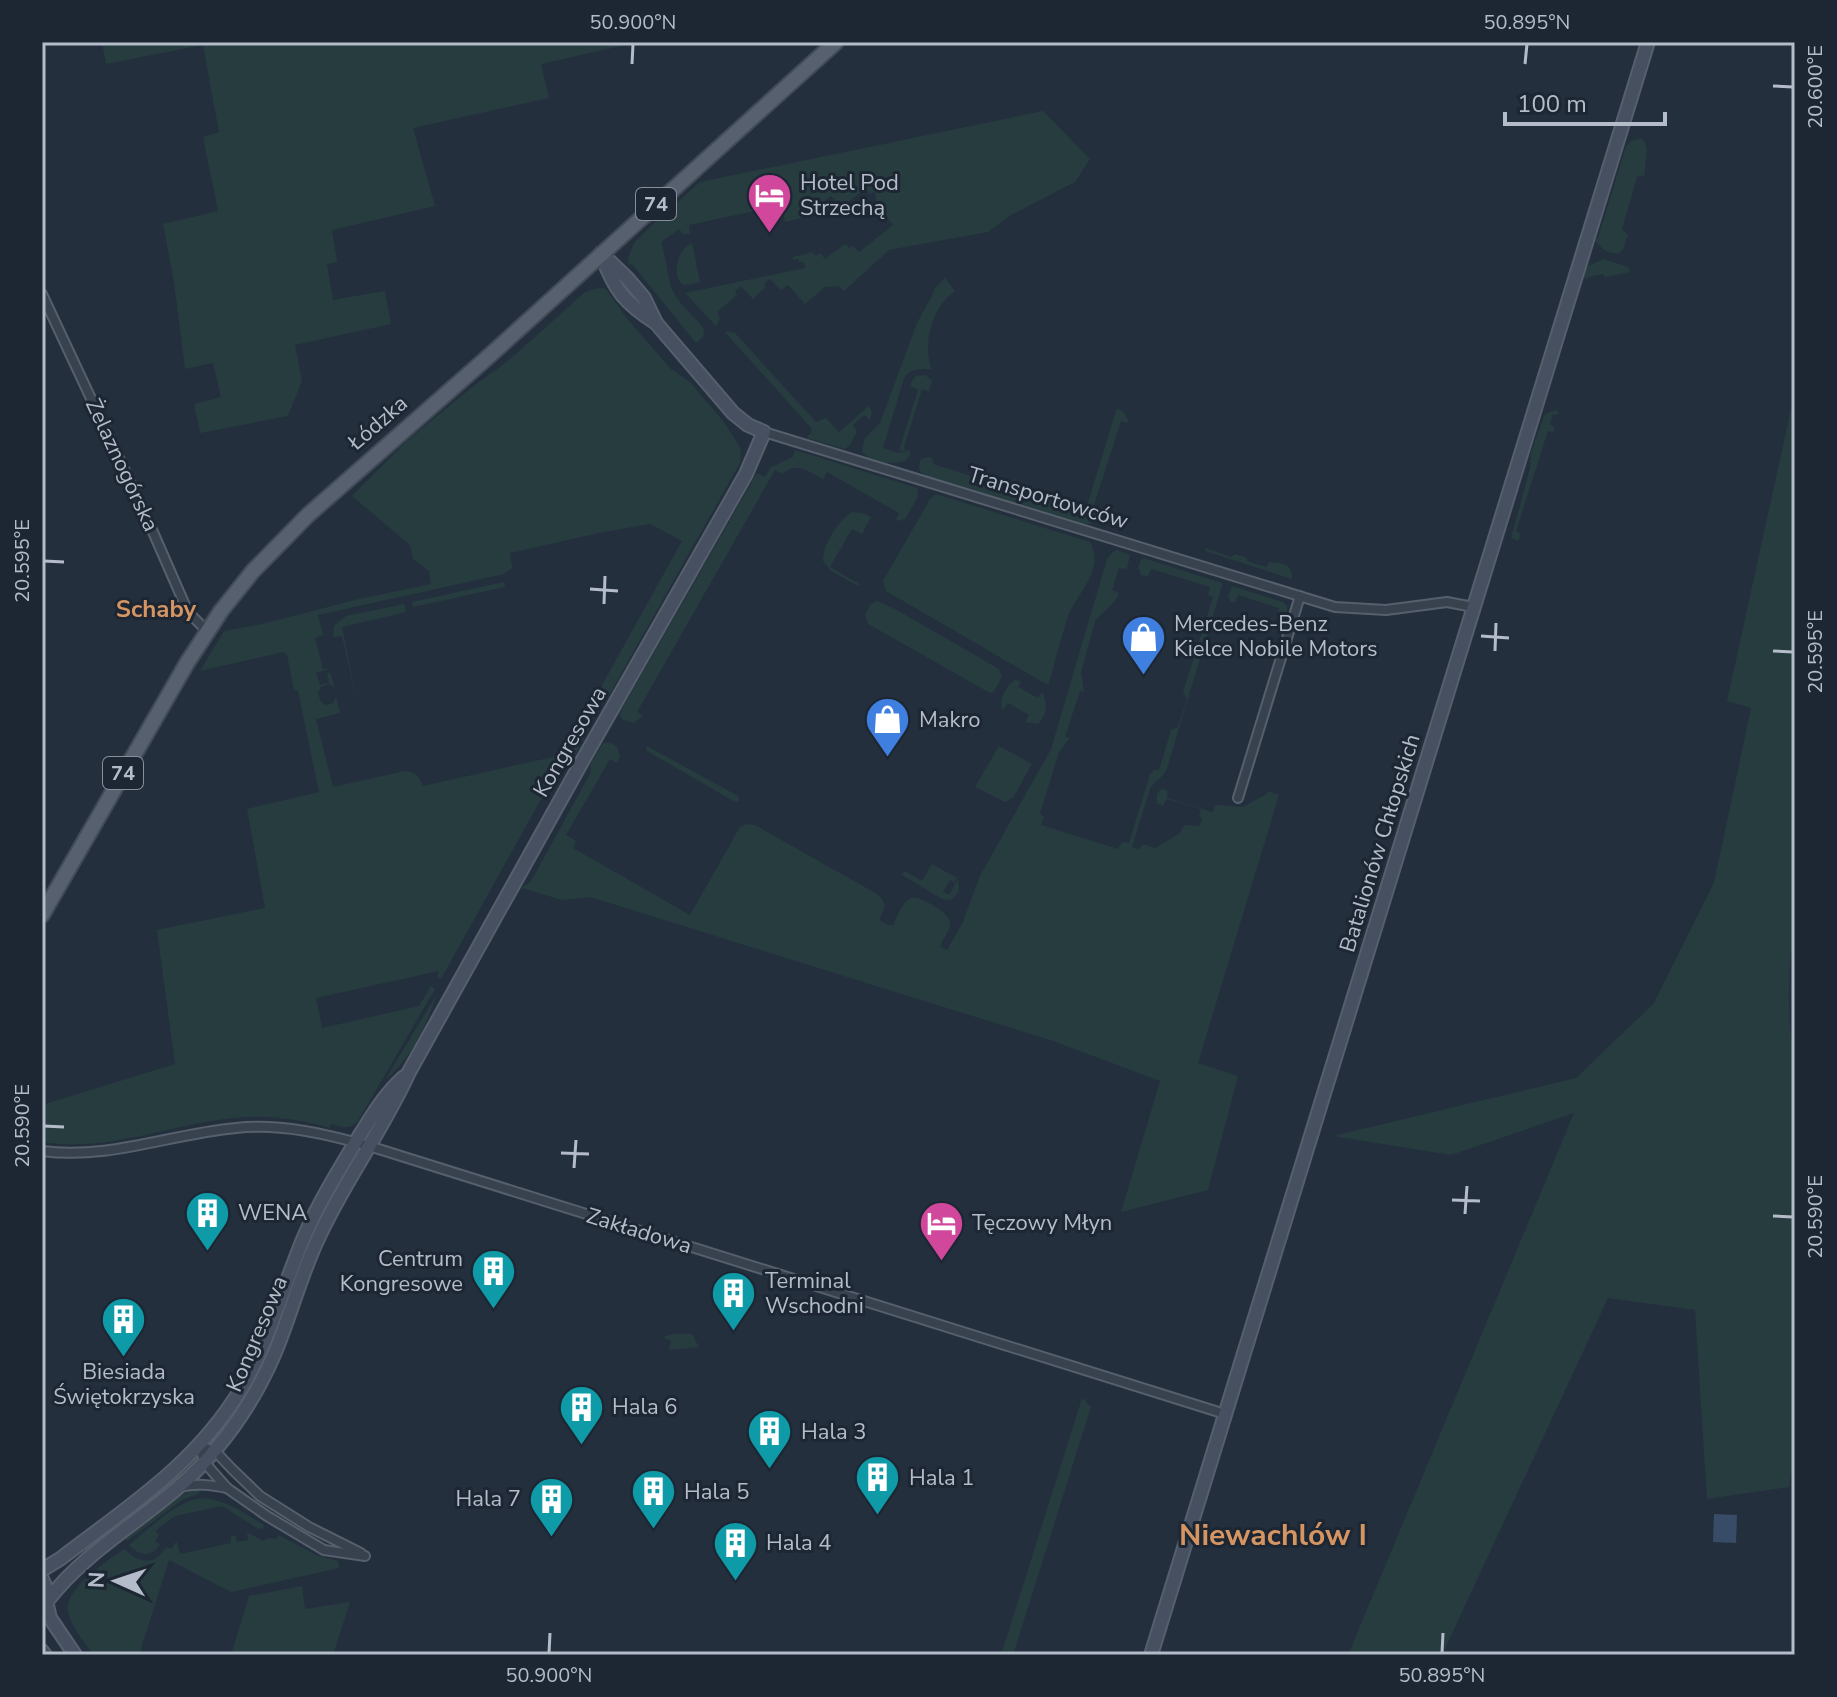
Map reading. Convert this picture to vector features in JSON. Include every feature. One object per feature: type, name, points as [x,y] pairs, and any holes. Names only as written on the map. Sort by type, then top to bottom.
[{"type":"main road","name":"Łódzka","points":[[42,915],[162,705],[207,631],[236,592],[291,532],[361,467],[488,357],[836,42]]},
{"type":"street","name":"Batalionów Chłopskich","points":[[1151,1655],[1648,42]]},
{"type":"street","name":"Transportowców","points":[[601,253],[623,272],[644,298],[656,323],[740,420],[764,432],[1335,607],[1386,610],[1447,602],[1473,607]]},
{"type":"street","name":"Żelaznogórska","points":[[42,294],[188,612],[207,631]]},
{"type":"street","name":"Kongresowa","points":[[45,1606],[83,1561],[178,1488],[205,1463],[246,1410],[264,1378],[316,1243],[381,1100],[409,1072],[746,474],[764,432]]},
{"type":"street","points":[[1238,798],[1300,596]]},
{"type":"street","name":"Zakładowa","points":[[42,1151],[100,1152],[253,1126],[305,1131],[362,1144],[1225,1414]]},
{"type":"street","name":"Kongresowa","points":[[42,1570],[178,1468],[225,1412],[246,1379],[267,1335],[308,1229],[362,1144]]},
{"type":"street","points":[[199,1446],[215,1451],[260,1496],[309,1527],[365,1556],[321,1548],[267,1516],[227,1488],[205,1463],[199,1446]]},
{"type":"street","points":[[178,1488],[191,1484],[227,1488]]},
{"type":"street","points":[[42,1579],[46,1588],[45,1606],[50,1618],[75,1655]]},
{"type":"green space","points":[[102,42],[639,42],[541,64],[549,98],[413,128],[435,206],[332,230],[337,262],[327,264],[333,300],[385,291],[391,324],[295,345],[302,381],[288,416],[200,433],[194,404],[221,397],[213,363],[185,369],[163,224],[218,211],[203,137],[219,132],[203,45],[106,64]]},
{"type":"green space","points":[[1043,111],[1090,159],[1075,182],[1011,215],[988,232],[889,250],[844,291],[838,286],[825,287],[805,304],[788,285],[781,290],[770,279],[753,299],[741,286],[735,291],[737,295],[717,312],[720,318],[716,326],[685,293],[805,268],[804,262],[793,260],[793,257],[812,252],[816,256],[820,253],[825,259],[845,244],[859,252],[893,225],[878,206],[876,193],[870,194],[865,189],[843,206],[831,196],[801,218],[785,222],[783,213],[776,214],[773,207],[689,225],[690,233],[684,235],[679,229],[661,242],[674,293],[704,329],[703,337],[696,343],[632,264],[628,265],[634,243],[700,182]]},
{"type":"green space","points":[[1642,138],[1647,149],[1645,175],[1637,177],[1622,229],[1628,235],[1623,249],[1612,253],[1595,240],[1626,146]]},
{"type":"green space","points":[[692,243],[700,282],[686,285],[678,279],[678,260]]},
{"type":"green space","points":[[1603,259],[1628,267],[1630,272],[1584,278],[1586,267]]},
{"type":"green space","points":[[945,278],[955,291],[943,302],[932,325],[928,349],[931,369],[913,371],[904,378],[883,448],[898,453],[910,450],[910,455],[899,462],[875,460],[862,451],[865,438],[880,423],[917,323],[933,290]]},
{"type":"green space","points":[[606,289],[628,320],[671,369],[690,382],[724,422],[741,451],[740,463],[603,701],[594,700],[592,695],[597,694],[682,541],[650,524],[510,553],[512,568],[504,574],[318,615],[323,635],[315,638],[323,669],[331,669],[316,673],[320,685],[329,683],[327,673],[330,673],[335,688],[329,684],[321,687],[318,693],[321,702],[326,705],[333,703],[336,697],[340,713],[316,719],[333,787],[405,771],[417,776],[423,786],[553,757],[555,754],[562,759],[578,731],[575,733],[571,731],[573,729],[580,730],[584,738],[575,755],[566,754],[441,979],[437,976],[439,971],[316,998],[322,1028],[419,1006],[431,986],[435,989],[358,1121],[349,1127],[331,1124],[330,1128],[278,1118],[252,1117],[89,1144],[42,1142],[42,1105],[175,1064],[157,930],[265,908],[247,809],[319,792],[298,691],[294,690],[287,655],[283,652],[200,671],[224,631],[431,584],[429,571],[413,559],[410,545],[352,496],[408,440],[508,361],[584,293]]},
{"type":"green space","points":[[727,331],[735,333],[816,422],[826,418],[839,432],[869,406],[872,412],[870,420],[864,415],[853,425],[857,431],[845,449],[807,438],[812,429]]},
{"type":"green space","points":[[925,375],[932,381],[929,391],[922,389],[905,450],[899,451],[918,390],[911,386],[911,382],[916,376]]},
{"type":"green space","points":[[1795,391],[1795,777],[1789,990],[1795,1067],[1795,1445],[1789,1487],[1707,1499],[1695,1310],[1608,1298],[1442,1655],[1348,1655],[1574,1113],[1451,1155],[1333,1136],[1576,1078],[1654,1003],[1714,883],[1751,708],[1727,701]]},
{"type":"green space","points":[[1117,408],[1124,412],[1129,423],[1121,421],[1094,505],[1103,508],[1099,518],[1091,523],[1084,524],[930,477],[919,468],[921,459],[929,457],[933,459],[933,464],[1085,512]]},
{"type":"green space","points":[[1556,410],[1559,414],[1552,415],[1550,425],[1555,427],[1553,432],[1548,431],[1516,531],[1521,534],[1518,541],[1511,538],[1530,468],[1531,452],[1545,414]]},
{"type":"green space","points":[[795,450],[917,488],[918,496],[906,518],[898,521],[899,513],[827,472],[823,479],[797,468],[782,474],[775,470],[637,712],[643,716],[634,723],[623,720],[619,714],[757,473],[765,477],[771,467],[793,457]]},
{"type":"green space","points":[[936,494],[1090,542],[1095,561],[1068,616],[1049,683],[886,591],[883,581],[930,499]]},
{"type":"green space","points":[[852,512],[871,517],[862,534],[852,529],[830,567],[860,586],[831,571],[823,561],[832,534]]},
{"type":"green space","points":[[1206,548],[1231,557],[1235,554],[1266,567],[1269,562],[1285,565],[1291,570],[1292,579],[1205,551]]},
{"type":"green space","points":[[1117,550],[1130,555],[1127,569],[1119,568],[1112,590],[1119,593],[1095,622],[1081,672],[1084,692],[1080,691],[1065,737],[1070,738],[1059,752],[1040,814],[1044,817],[1041,825],[1118,849],[1122,842],[1129,843],[1150,774],[1159,770],[1171,730],[1178,727],[1187,699],[1183,692],[1213,597],[1208,595],[1210,587],[1151,569],[1148,577],[1141,575],[1138,567],[1144,558],[1222,583],[1222,586],[1167,768],[1150,789],[1132,847],[1139,849],[1143,844],[1155,848],[1180,833],[1186,825],[1200,826],[1201,809],[1167,799],[1163,806],[1157,803],[1157,794],[1162,789],[1168,791],[1167,798],[1212,812],[1216,805],[1242,807],[1268,791],[1279,795],[1198,1063],[1238,1076],[1208,1190],[1121,1212],[1160,1081],[1053,1041],[590,897],[562,900],[522,888],[530,883],[591,772],[590,765],[603,743],[610,742],[617,747],[620,757],[617,763],[610,759],[566,835],[576,841],[573,848],[690,915],[740,827],[755,825],[877,894],[884,906],[879,920],[888,925],[893,925],[909,899],[916,898],[934,906],[950,922],[940,946],[947,950],[962,924],[980,876],[1051,749],[1107,559]]},
{"type":"green space","points":[[504,582],[505,587],[413,607],[412,602]]},
{"type":"green space","points":[[1232,586],[1283,602],[1287,611],[1278,613],[1279,608],[1238,595],[1235,602],[1231,602],[1228,597]]},
{"type":"green space","points":[[877,601],[999,669],[1002,676],[994,692],[990,693],[868,624],[865,614]]},
{"type":"green space","points":[[404,604],[406,612],[342,627],[358,707],[342,636],[333,637],[334,626],[346,616]]},
{"type":"green space","points":[[1015,680],[1021,681],[1018,687],[1038,698],[1042,692],[1046,709],[1038,724],[1025,722],[1029,715],[1008,703],[1003,710],[1004,694]]},
{"type":"green space","points":[[647,746],[738,796],[739,801],[735,802],[647,751]]},
{"type":"green space","points":[[999,746],[1032,764],[1013,798],[1005,802],[975,787]]},
{"type":"green space","points":[[932,864],[957,878],[954,882],[950,880],[943,892],[949,895],[958,879],[959,891],[952,899],[942,899],[902,875],[905,871],[922,881]]},
{"type":"green space","points":[[437,994],[417,1041],[403,1062],[385,1080]]},
{"type":"green space","points":[[692,1334],[699,1347],[669,1350],[671,1341],[663,1337]]},
{"type":"green space","points":[[1082,1398],[1091,1407],[1013,1655],[1001,1655]]},
{"type":"green space","points":[[200,1489],[199,1494],[183,1499],[127,1541],[125,1537],[160,1508],[179,1496]]},
{"type":"green space","points":[[202,1498],[228,1504],[265,1526],[257,1528],[222,1506],[175,1516],[155,1531],[159,1535],[155,1542],[160,1544],[153,1552],[141,1553],[129,1545],[173,1510]]},
{"type":"green space","points":[[247,1532],[263,1541],[279,1535],[316,1555],[338,1561],[339,1568],[231,1592],[169,1560],[139,1655],[93,1655],[72,1623],[68,1603],[72,1594],[88,1576],[124,1549],[146,1561],[156,1558],[166,1547],[172,1549],[177,1542],[180,1554],[231,1543],[231,1536],[235,1535],[237,1542],[248,1540]]},
{"type":"green space","points":[[302,1586],[305,1609],[350,1602],[333,1655],[231,1655],[249,1596]]},
{"type":"water","points":[[1714,1514],[1737,1515],[1736,1543],[1713,1542]]},
{"type":"place","name":"Hotel Pod Strzechą","points":[[769,235]]},
{"type":"place","name":"Mercedes-Benz Kielce Nobile Motors","points":[[1143,676]]},
{"type":"place","name":"Makro","points":[[888,759]]},
{"type":"place","name":"WENA","points":[[207,1252]]},
{"type":"place","name":"Tęczowy Młyn","points":[[941,1262]]},
{"type":"place","name":"Centrum Kongresowe","points":[[494,1311]]},
{"type":"place","name":"Terminal Wschodni","points":[[734,1333]]},
{"type":"place","name":"Biesiada Świętokrzyska","points":[[124,1358]]},
{"type":"place","name":"Hala 6","points":[[581,1446]]},
{"type":"place","name":"Hala 3","points":[[770,1471]]},
{"type":"place","name":"Hala 1","points":[[878,1517]]},
{"type":"place","name":"Hala 5","points":[[653,1531]]},
{"type":"place","name":"Hala 7","points":[[552,1538]]},
{"type":"place","name":"Hala 4","points":[[735,1582]]},
{"type":"district","name":"Schaby","points":[[156,609]]},
{"type":"district","name":"Niewachlów I","points":[[1273,1535]]}]
